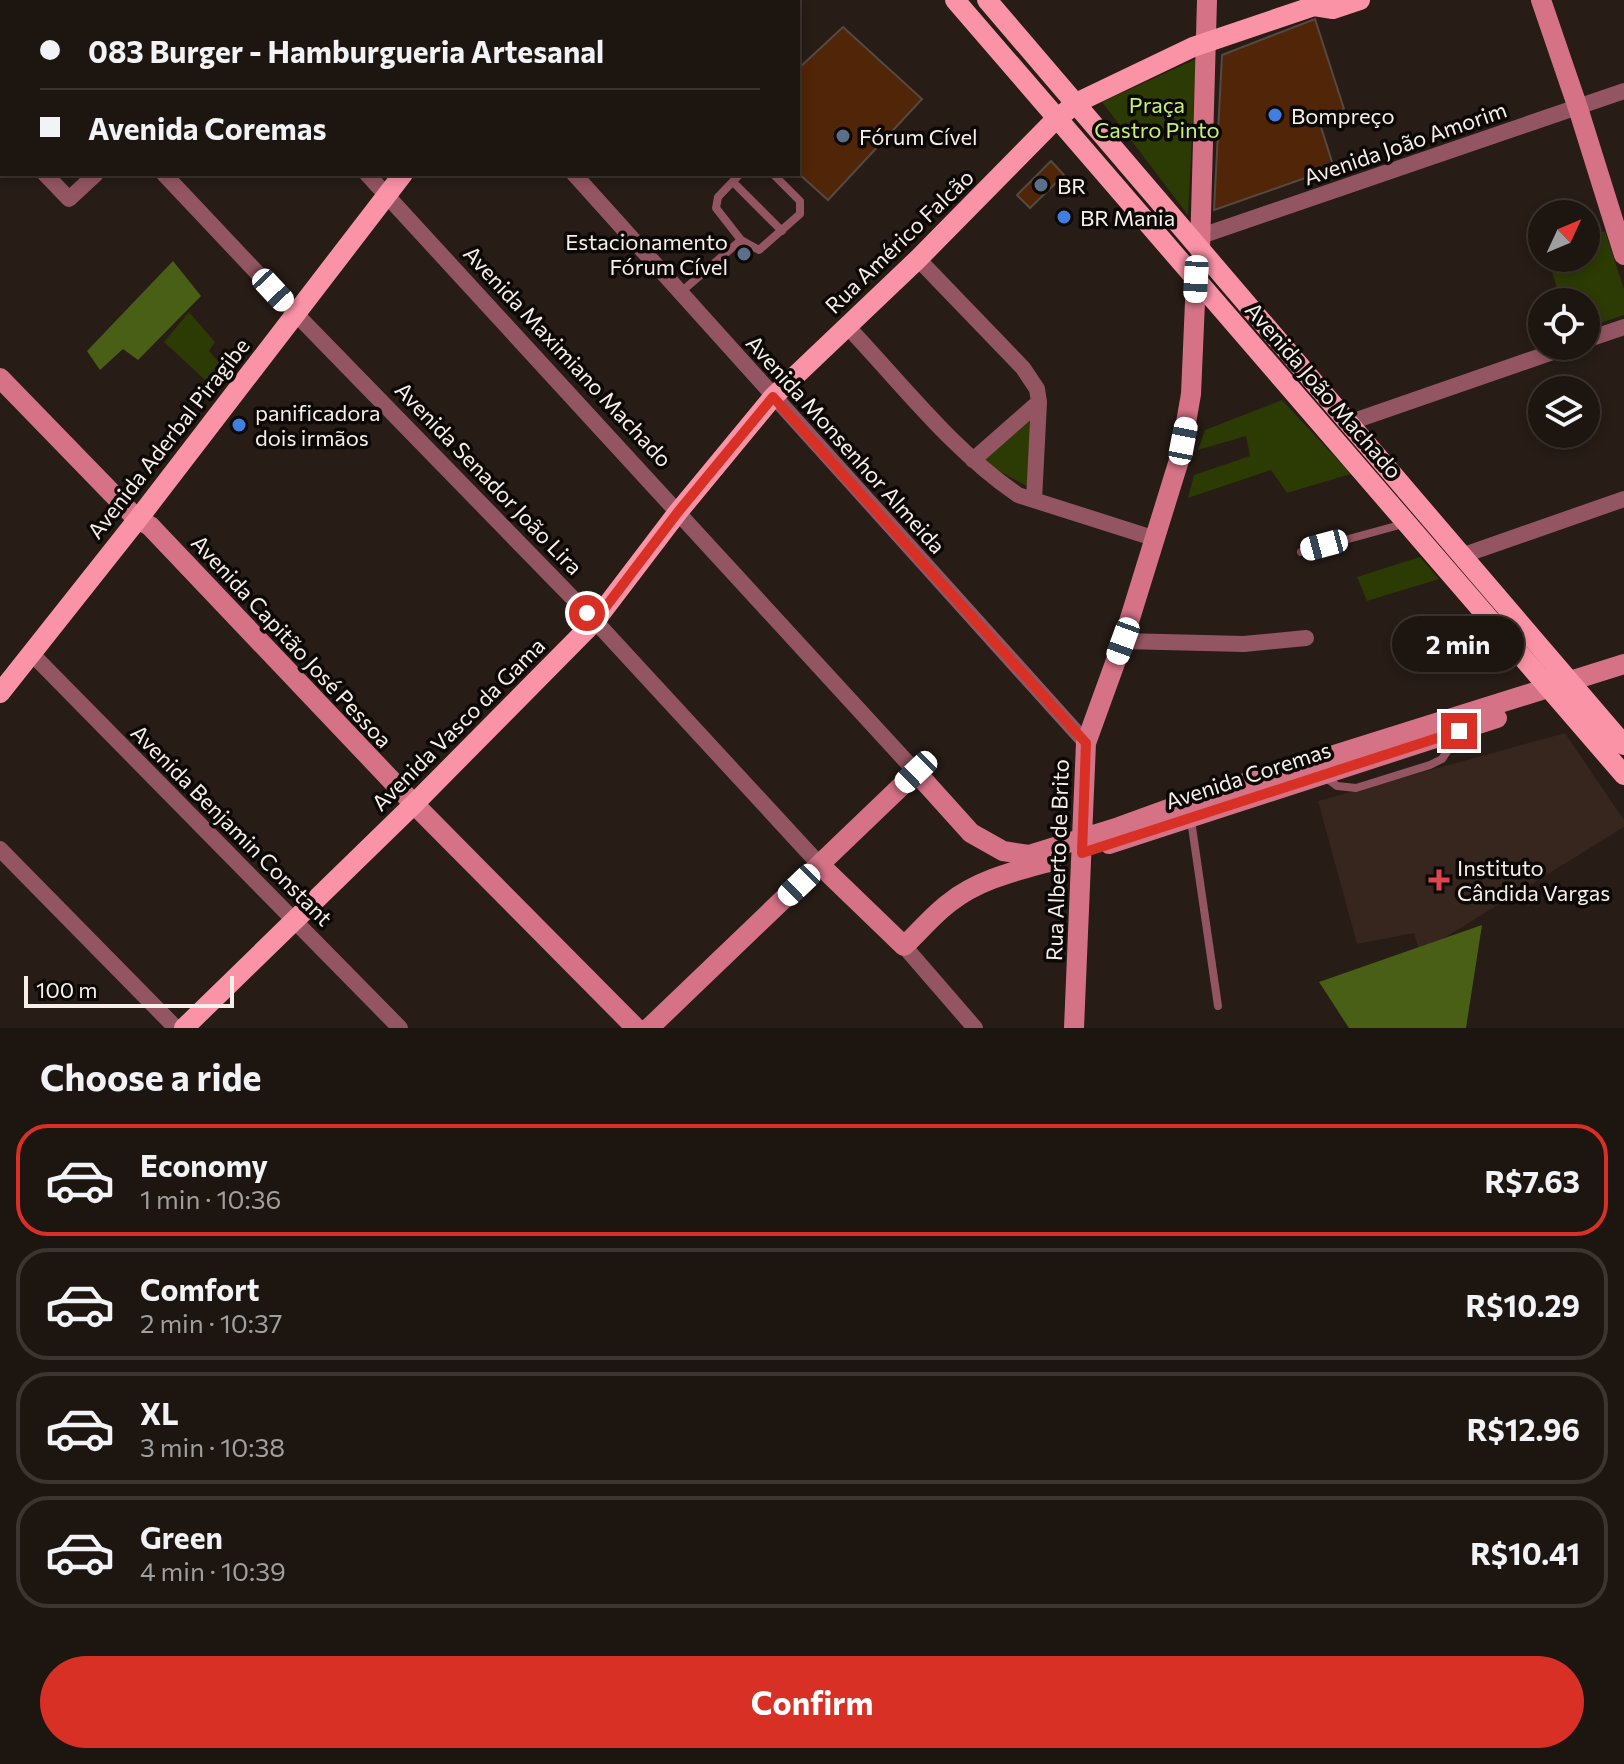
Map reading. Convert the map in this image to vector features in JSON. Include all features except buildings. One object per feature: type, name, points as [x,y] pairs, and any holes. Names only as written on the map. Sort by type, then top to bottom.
[{"type":"main road","name":"Avenida João Machado","points":[[955,0],[1404,520],[1563,689],[1624,745]]},
{"type":"main road","name":"Avenida João Machado","points":[[987,0],[1201,243],[1461,556],[1563,689],[1624,775]]},
{"type":"main road","name":"Rua Américo Falcão","points":[[773,397],[1076,103],[1207,40],[1318,3],[1333,9],[1360,0]]},
{"type":"main road","name":"Avenida Aderbal Piragibe","points":[[0,693],[144,518],[295,313],[401,176]]},
{"type":"main road","name":"Avenida Vasco da Gama","points":[[184,1028],[414,804],[595,621],[678,512],[773,397]]},
{"type":"street","points":[[1201,243],[1207,0]]},
{"type":"street","points":[[1541,0],[1624,255]]},
{"type":"street","name":"Avenida João Amorim","points":[[1201,243],[1624,91]]},
{"type":"street","points":[[47,176],[69,199],[94,176]]},
{"type":"street","name":"Avenida Senador João Lira","points":[[166,176],[595,621],[820,865],[904,946],[975,1028]]},
{"type":"street","name":"Avenida Maximiano Machado","points":[[369,176],[964,827],[1003,851],[1029,855],[1044,851]]},
{"type":"street","name":"Avenida Monsenhor Almeida","points":[[578,176],[1086,743]]},
{"type":"street","points":[[918,259],[1023,368],[1037,389],[1034,500]]},
{"type":"street","name":"Rua Alberto de Brito","points":[[1074,1028],[1086,743],[1123,641],[1180,457],[1191,394],[1196,279]]},
{"type":"street","points":[[846,325],[973,460],[1018,495],[1153,538]]},
{"type":"street","points":[[1600,335],[1624,327]]},
{"type":"street","name":"Avenida Capitão José Pessoa","points":[[0,360],[144,518],[414,804],[636,1028]]},
{"type":"street","points":[[1348,423],[1530,360]]},
{"type":"street","name":"Avenida Capitão José Pessoa","points":[[0,378],[144,518]]},
{"type":"street","points":[[973,460],[1039,402]]},
{"type":"street","points":[[1461,556],[1624,499]]},
{"type":"street","points":[[1123,641],[1244,644],[1306,638]]},
{"type":"street","name":"Avenida Benjamin Constant","points":[[32,654],[400,1028]]},
{"type":"street","name":"Avenida Coremas","points":[[904,946],[947,904],[983,882],[1083,846],[1563,689],[1624,664]]},
{"type":"street","name":"Avenida Coremas","points":[[1563,689],[1624,677]]},
{"type":"street","name":"Avenida Coremas","points":[[1044,851],[1083,846],[1191,819],[1319,769]]},
{"type":"street","points":[[649,1028],[916,772]]},
{"type":"street","points":[[0,849],[176,1028]]},
{"type":"lane","points":[[738,176],[718,197],[716,208],[741,240],[759,250],[800,214],[800,201],[775,176]]},
{"type":"lane","points":[[733,182],[782,231]]},
{"type":"lane","points":[[681,293],[741,240]]},
{"type":"lane","points":[[1301,552],[1396,526],[1404,520]]},
{"type":"lane","points":[[1191,819],[1218,1006]]},
{"type":"shaded area","name":"Instituto Cândida Vargas","points":[[1565,733],[1624,820],[1624,827],[1420,953],[1414,933],[1357,944],[1318,801]]},
{"type":"green space","name":"Praça Castro Pinto","points":[[1196,59],[1188,215],[1102,102]]},
{"type":"green space","points":[[1605,231],[1624,289],[1624,315],[1600,323],[1600,288],[1557,288],[1552,272],[1600,272],[1600,233]]},
{"type":"green space","points":[[173,261],[201,296],[138,360],[123,349],[100,370],[87,351]]},
{"type":"green space","points":[[189,312],[215,342],[209,351],[229,374],[216,390],[164,342]]},
{"type":"green space","points":[[1282,400],[1351,474],[1287,493],[1271,470],[1188,498],[1194,475],[1250,456],[1246,436],[1198,450],[1205,430]]},
{"type":"green space","points":[[1032,414],[1030,488],[979,460]]},
{"type":"green space","points":[[1420,557],[1439,579],[1367,601],[1357,577]]},
{"type":"green space","points":[[1482,925],[1466,1028],[1349,1028],[1319,982]]},
{"type":"place","name":"Bompreço","points":[[1275,115]]},
{"type":"place","name":"Fórum Cível","points":[[843,136]]},
{"type":"place","name":"BR","points":[[1041,185]]},
{"type":"place","name":"BR Mania","points":[[1064,217]]},
{"type":"place","name":"Estacionamento Fórum Cível","points":[[744,254]]},
{"type":"place","name":"panificadora dois irmãos","points":[[239,425]]},
{"type":"place","name":"Instituto Cândida Vargas","points":[[1439,880]]},
{"type":"route","points":[[587,613],[595,621],[678,512],[773,397],[1086,743],[1082,853],[1459,731]]}]
